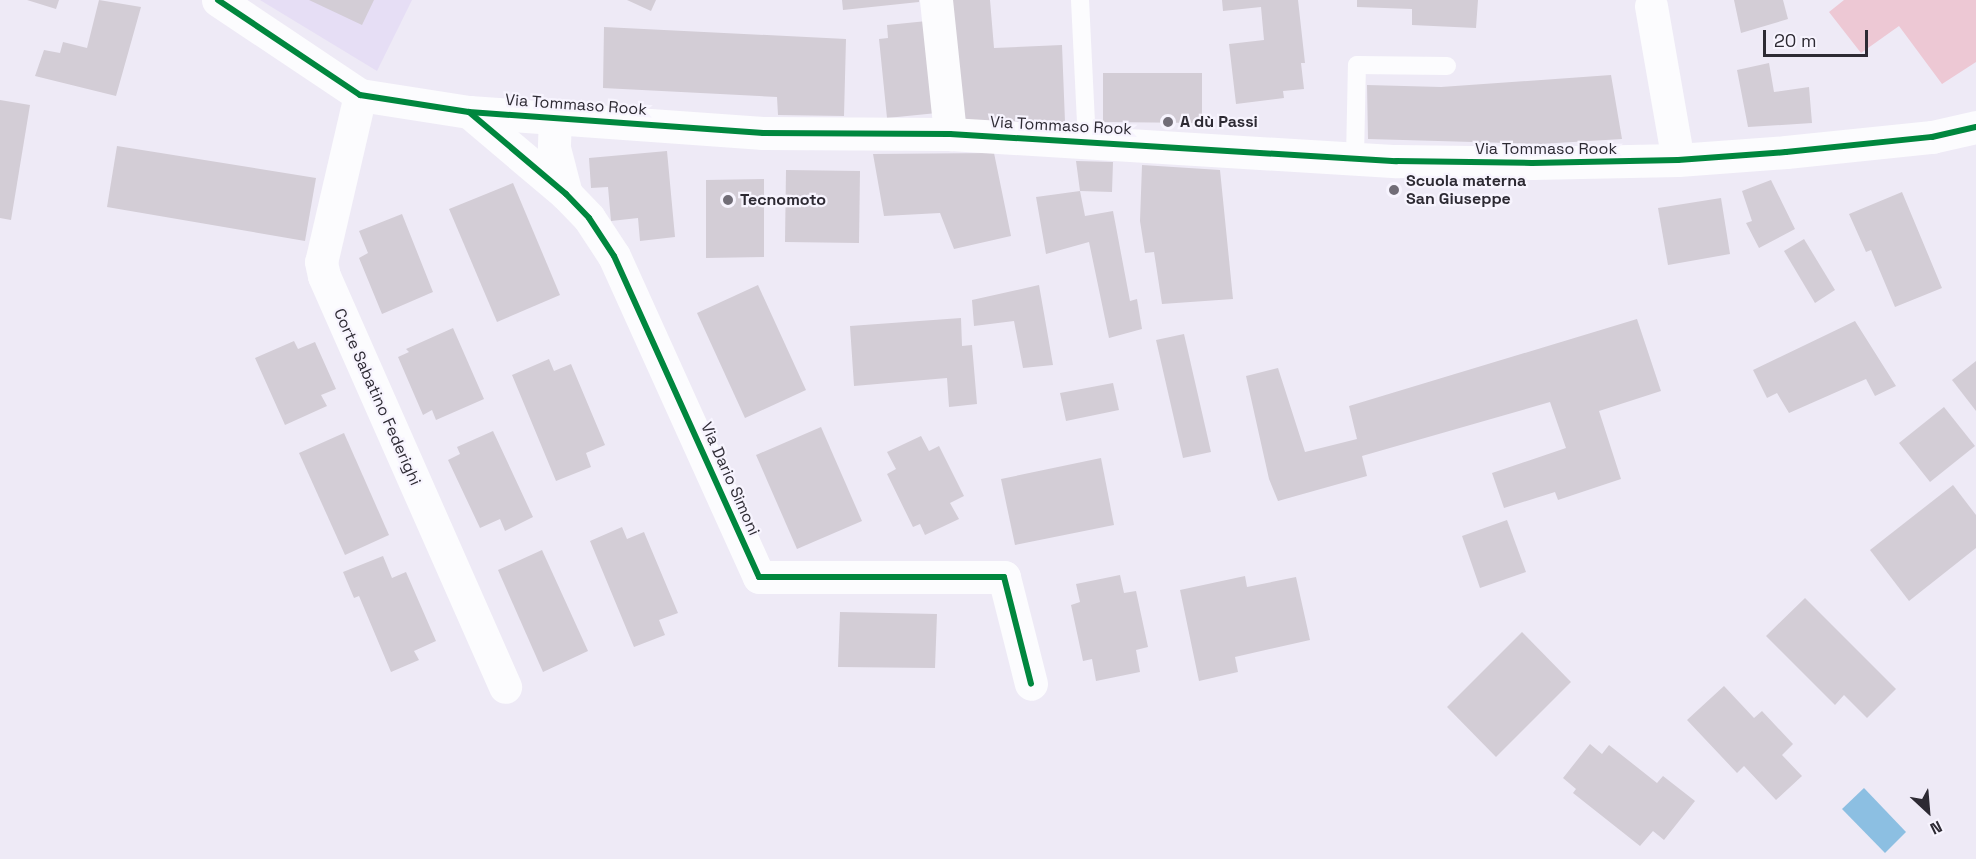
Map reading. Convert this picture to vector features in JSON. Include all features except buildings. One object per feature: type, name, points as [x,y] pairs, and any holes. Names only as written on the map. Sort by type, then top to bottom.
[{"type":"street","name":"Via Tommaso Rook","points":[[218,0],[360,95],[469,112],[555,116],[763,133],[950,134],[1355,158],[1595,164],[1678,160],[1932,138],[1976,127]]},
{"type":"street","points":[[936,0],[950,134]]},
{"type":"street","points":[[1650,2],[1678,160]]},
{"type":"street","name":"Corte Sabatino Federighi","points":[[360,95],[321,262],[324,276],[505,687]]},
{"type":"street","name":"Via Dario Simoni","points":[[469,112],[566,194],[589,218],[614,256],[759,577],[1004,577],[1031,684]]},
{"type":"street","name":"Via Dario Simoni","points":[[555,116],[555,155],[566,194]]},
{"type":"lane","points":[[1080,0],[1087,141]]},
{"type":"lane","points":[[1355,158],[1357,65],[1447,66]]},
{"type":"shaded area","points":[[260,0],[412,0],[377,71]]},
{"type":"shaded area","points":[[1844,0],[1976,0],[1976,62],[1942,84],[1899,26],[1861,53],[1829,12]]},
{"type":"water","points":[[1864,788],[1906,832],[1885,853],[1842,809]]},
{"type":"cycle path","points":[[218,0],[360,95],[469,112],[763,133],[950,134],[1396,161],[1532,163],[1678,160],[1786,152],[1932,137],[1976,127]]},
{"type":"cycle path","points":[[469,112],[566,194],[589,218],[614,256],[759,577],[1004,577],[1031,684]]},
{"type":"place","name":"A dù Passi","points":[[1168,122]]},
{"type":"place","name":"Scuola materna San Giuseppe","points":[[1394,190]]},
{"type":"place","name":"Tecnomoto","points":[[728,200]]}]
